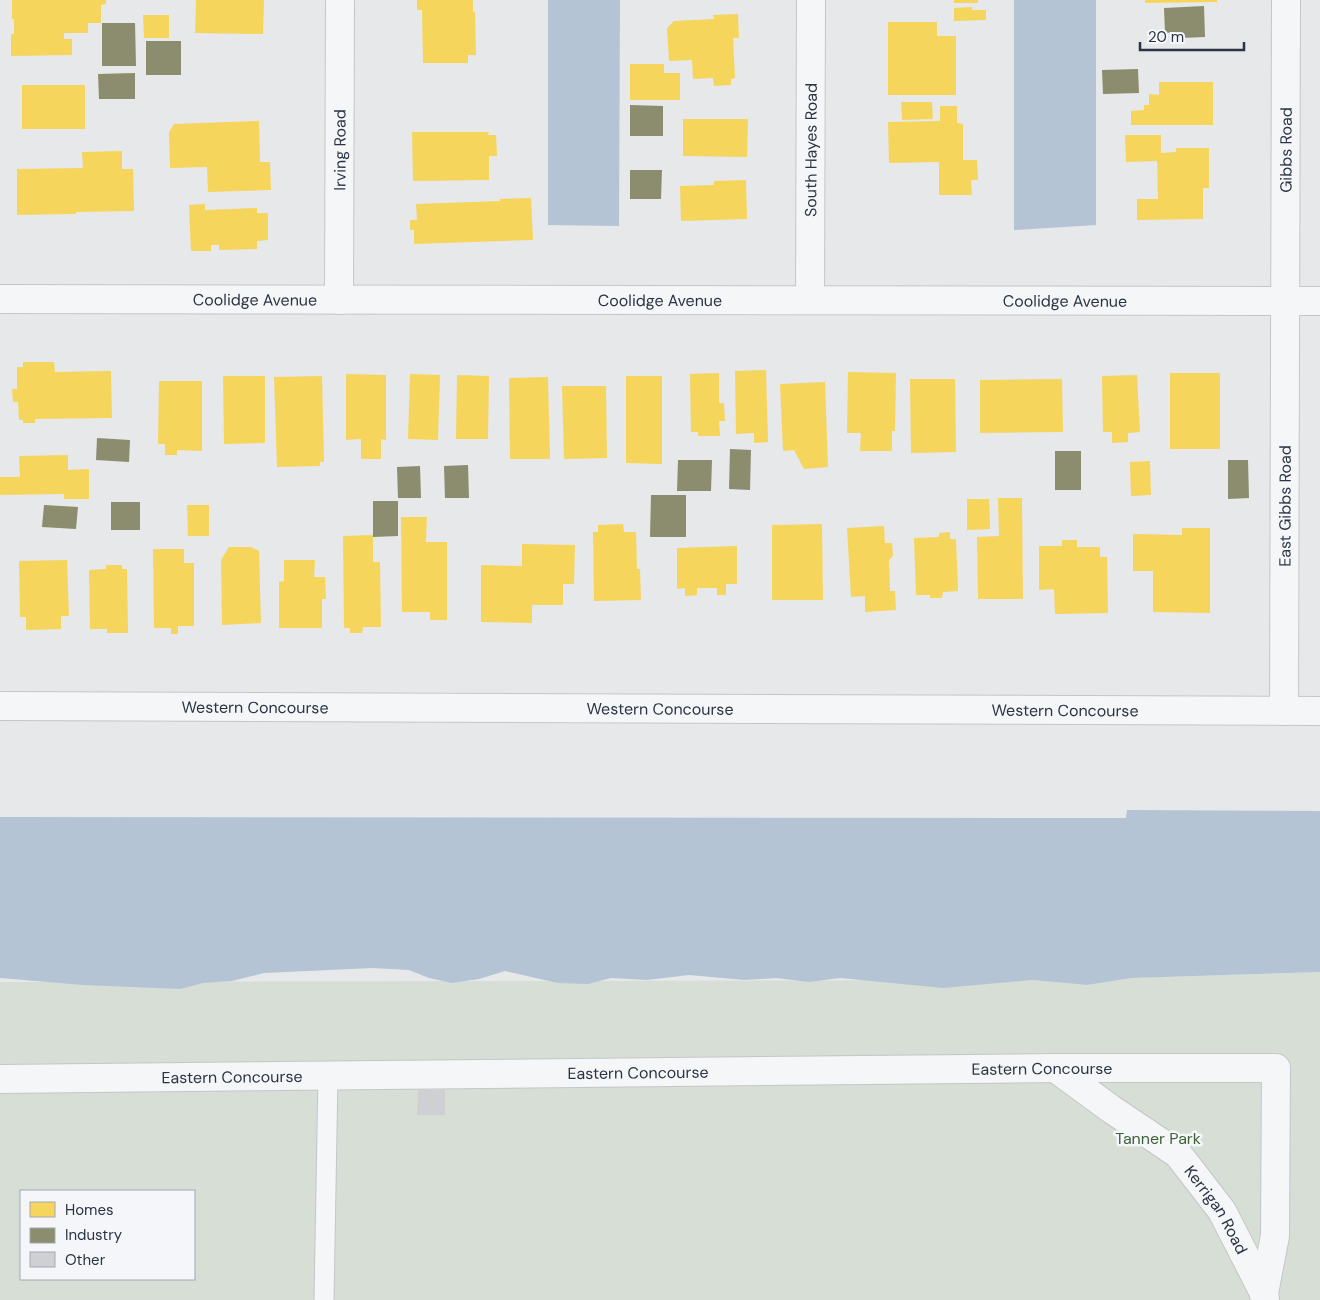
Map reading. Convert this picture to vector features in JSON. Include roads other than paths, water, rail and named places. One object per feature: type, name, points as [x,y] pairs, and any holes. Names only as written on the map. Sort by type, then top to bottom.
[{"type":"street","name":"Irving Road","points":[[339,300],[340,0]]},
{"type":"street","name":"South Hayes Road","points":[[810,300],[811,0]]},
{"type":"street","name":"Gibbs Road","points":[[1285,301],[1286,0]]},
{"type":"street","name":"Coolidge Avenue","points":[[0,299],[1320,301]]},
{"type":"street","name":"East Gibbs Road","points":[[1284,711],[1285,301]]},
{"type":"street","name":"Western Concourse","points":[[0,706],[1320,711]]},
{"type":"street","name":"Kerrigan Road","points":[[1055,1068],[1178,1154],[1222,1211],[1265,1296]]},
{"type":"street","name":"Eastern Concourse","points":[[0,1079],[328,1074],[1276,1068]]},
{"type":"street","name":"Kerrigan Road","points":[[1265,1296],[1274,1236],[1276,1068]]},
{"type":"lane","points":[[324,1300],[328,1074]]},
{"type":"water","points":[[548,0],[620,0],[619,226],[548,225]]},
{"type":"water","points":[[1014,0],[1096,0],[1096,225],[1014,230]]},
{"type":"water","points":[[1127,810],[1320,811],[1320,972],[1132,978],[1087,985],[1032,980],[943,988],[840,978],[809,982],[776,978],[745,980],[689,975],[647,980],[611,978],[588,984],[558,983],[505,971],[479,979],[452,983],[429,978],[409,970],[373,968],[264,973],[232,981],[203,983],[180,989],[83,985],[0,978],[0,817],[1126,818]]},
{"type":"park label","name":"Tanner Park","points":[[1158,1138]]}]
